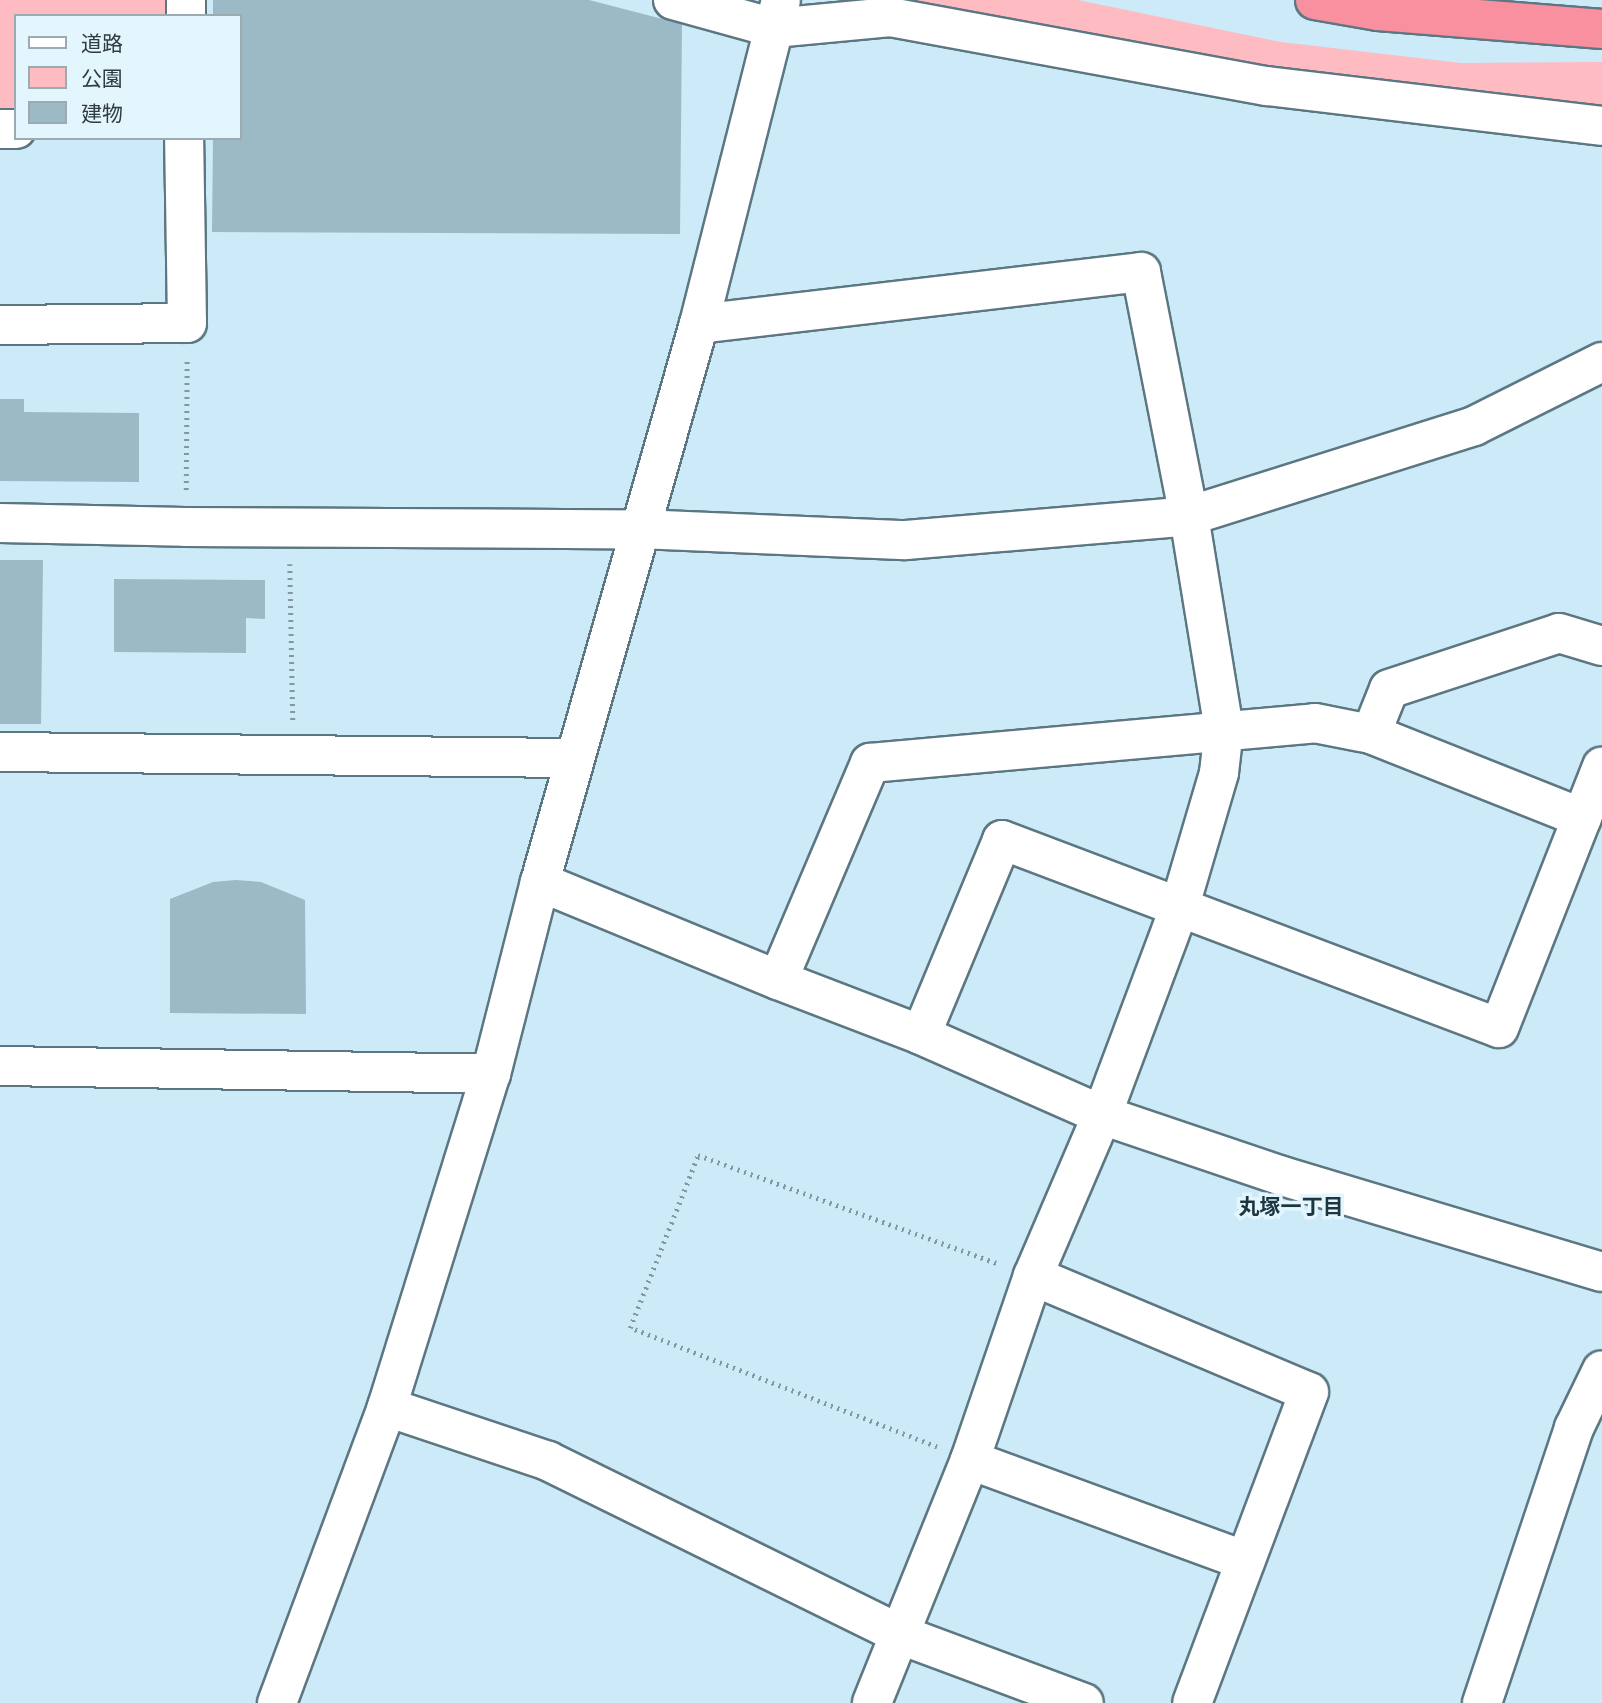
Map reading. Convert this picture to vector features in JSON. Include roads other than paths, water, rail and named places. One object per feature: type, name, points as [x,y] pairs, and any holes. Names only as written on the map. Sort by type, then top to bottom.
[{"type":"highway","points":[[1315,0],[1377,10],[1602,29]]},
{"type":"street","points":[[673,0],[777,14],[890,17],[1267,86],[1602,126]]},
{"type":"street","points":[[277,1703],[387,1407],[491,1074],[540,882],[699,324],[777,14]]},
{"type":"street","points":[[0,325],[187,323],[184,140]]},
{"type":"street","points":[[699,324],[1141,272],[1189,516],[1224,729],[1219,773],[1179,909],[1102,1115],[1032,1276],[970,1460],[872,1703]]},
{"type":"street","points":[[0,523],[289,528],[639,529],[906,540],[1189,516],[1474,426],[1602,362]]},
{"type":"street","points":[[1371,734],[1389,689],[1559,633],[1602,646]]},
{"type":"street","points":[[778,980],[870,763],[1224,729],[1315,723],[1371,734],[1582,818]]},
{"type":"street","points":[[0,752],[575,758]]},
{"type":"street","points":[[921,1035],[1002,840],[1499,1028],[1602,767]]},
{"type":"street","points":[[540,882],[778,980],[921,1035],[1102,1115],[1282,1176],[1602,1272]]},
{"type":"street","points":[[0,1066],[491,1074]]},
{"type":"street","points":[[1032,1276],[1309,1392],[1192,1703]]},
{"type":"street","points":[[1482,1703],[1574,1428],[1602,1370]]},
{"type":"street","points":[[387,1407],[548,1461],[901,1635],[1084,1703]]},
{"type":"street","points":[[970,1460],[1244,1560]]},
{"type":"district","name":"丸塚一丁目","points":[[1291,1206]]}]
